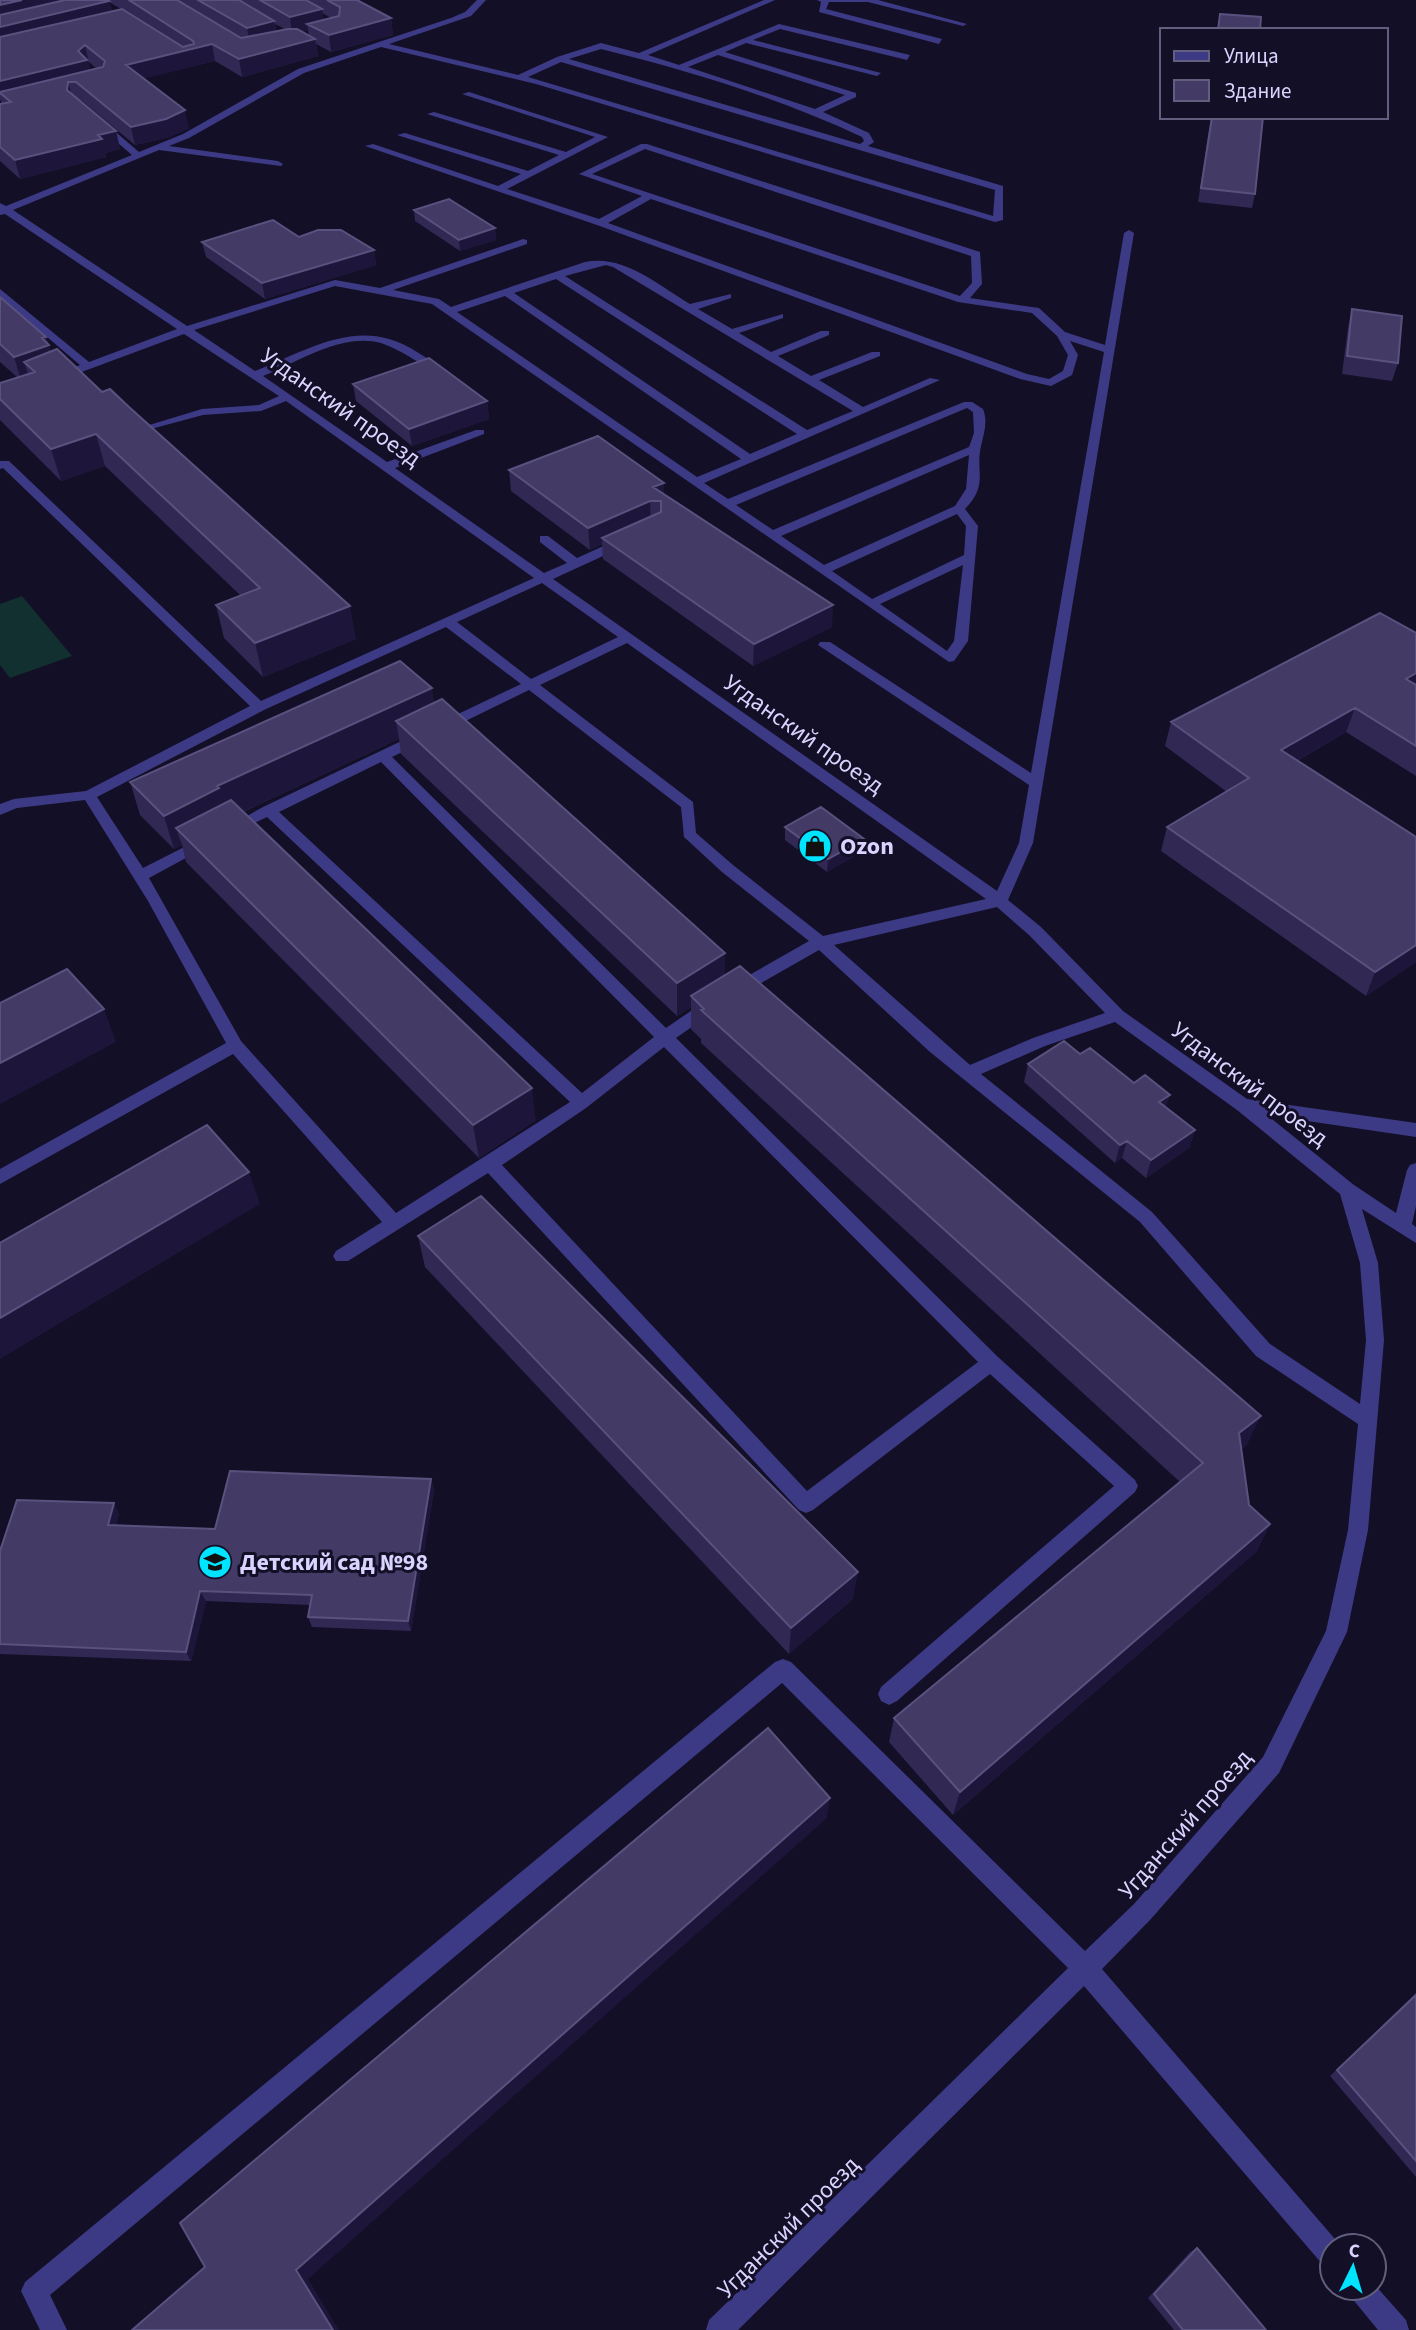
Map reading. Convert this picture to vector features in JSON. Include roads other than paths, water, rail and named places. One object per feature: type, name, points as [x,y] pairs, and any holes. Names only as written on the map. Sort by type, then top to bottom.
[{"type":"street","points":[[2,209],[186,136],[272,84],[468,14],[482,0]]},
{"type":"street","points":[[640,56],[771,0]]},
{"type":"street","points":[[939,41],[822,10],[823,0],[869,0],[963,24]]},
{"type":"street","points":[[679,68],[779,26],[907,57]]},
{"type":"street","points":[[744,40],[877,73]]},
{"type":"street","points":[[382,45],[417,56],[520,77],[998,220],[1000,188],[559,59]]},
{"type":"street","points":[[520,77],[559,59],[601,46],[816,112],[866,135],[869,142],[861,147]]},
{"type":"street","points":[[320,52],[334,60]]},
{"type":"street","points":[[718,52],[853,95],[816,112]]},
{"type":"street","points":[[466,94],[603,137],[499,189]]},
{"type":"street","points":[[431,114],[567,155]]},
{"type":"street","points":[[97,121],[139,156]]},
{"type":"street","points":[[402,135],[529,174]]},
{"type":"street","points":[[370,146],[600,223],[1024,377],[1051,383],[1068,373],[1073,355],[1061,334],[1035,310],[962,300],[584,174],[644,146],[976,254],[977,284],[962,300]]},
{"type":"street","points":[[157,148],[278,164]]},
{"type":"street","points":[[600,223],[650,195]]},
{"type":"street","name":"Угданский проезд","points":[[2,209],[287,397],[625,639],[1000,901],[1043,939],[1117,1015],[1243,1105],[1348,1191],[1369,1263],[1375,1340],[1358,1530],[1336,1632],[1271,1765],[1142,1912],[719,2330]]},
{"type":"street","points":[[342,1256],[490,1164],[581,1102],[663,1036],[772,967],[818,943],[1000,901],[1026,843],[1129,233]]},
{"type":"street","points":[[381,290],[523,242]]},
{"type":"street","points":[[449,311],[557,275],[606,262],[862,411]]},
{"type":"street","points":[[557,275],[806,435]]},
{"type":"street","points":[[40,385],[184,330],[335,283],[435,301],[949,658],[961,641],[970,557],[972,526],[959,509]]},
{"type":"street","points":[[0,292],[87,366]]},
{"type":"street","points":[[506,292],[750,459]]},
{"type":"street","points":[[689,308],[727,296]]},
{"type":"street","points":[[730,333],[779,316]]},
{"type":"street","points":[[770,356],[825,333]]},
{"type":"street","points":[[1061,334],[1109,350]]},
{"type":"street","points":[[253,376],[339,343],[368,338],[390,343],[455,379]]},
{"type":"street","points":[[810,380],[876,354]]},
{"type":"street","points":[[696,482],[934,380]]},
{"type":"street","points":[[130,422],[145,436],[202,412],[261,408],[287,397]]},
{"type":"street","points":[[727,504],[968,404],[979,411],[980,433],[974,449],[976,468],[972,498],[959,509],[823,570]]},
{"type":"street","points":[[384,467],[480,432]]},
{"type":"street","points":[[772,536],[974,449]]},
{"type":"street","points":[[0,465],[5,463],[259,707]]},
{"type":"street","points":[[0,810],[14,804],[89,795],[150,769],[217,736],[259,707],[284,703],[330,674],[633,538]]},
{"type":"street","points":[[544,539],[576,563]]},
{"type":"street","points":[[871,604],[970,557]]},
{"type":"street","points":[[447,621],[688,804],[689,834],[723,867],[845,963],[933,1048],[968,1073],[1146,1217],[1263,1350],[1367,1420]]},
{"type":"street","points":[[138,877],[268,810],[625,639]]},
{"type":"street","points":[[825,645],[1036,783]]},
{"type":"street","points":[[330,674],[348,689]]},
{"type":"street","points":[[382,755],[991,1363],[1128,1486],[889,1694]]},
{"type":"street","points":[[89,795],[138,877],[155,900],[235,1045],[394,1223]]},
{"type":"street","points":[[268,810],[581,1102]]},
{"type":"street","points":[[968,1073],[1039,1042],[1117,1015]]},
{"type":"street","points":[[0,1177],[235,1045]]},
{"type":"street","points":[[1243,1105],[1416,1130]]},
{"type":"street","points":[[490,1164],[806,1504],[991,1363]]},
{"type":"street","points":[[1348,1191],[1409,1232],[1416,1170]]},
{"type":"street","points":[[54,2330],[34,2291],[783,1669],[1085,1968],[1318,2240]]},
{"type":"street","points":[[1372,2302],[1396,2330]]},
{"type":"place","name":"Ozon","points":[[815,846]]},
{"type":"place","name":"Детский сад №98","points":[[215,1562]]}]
